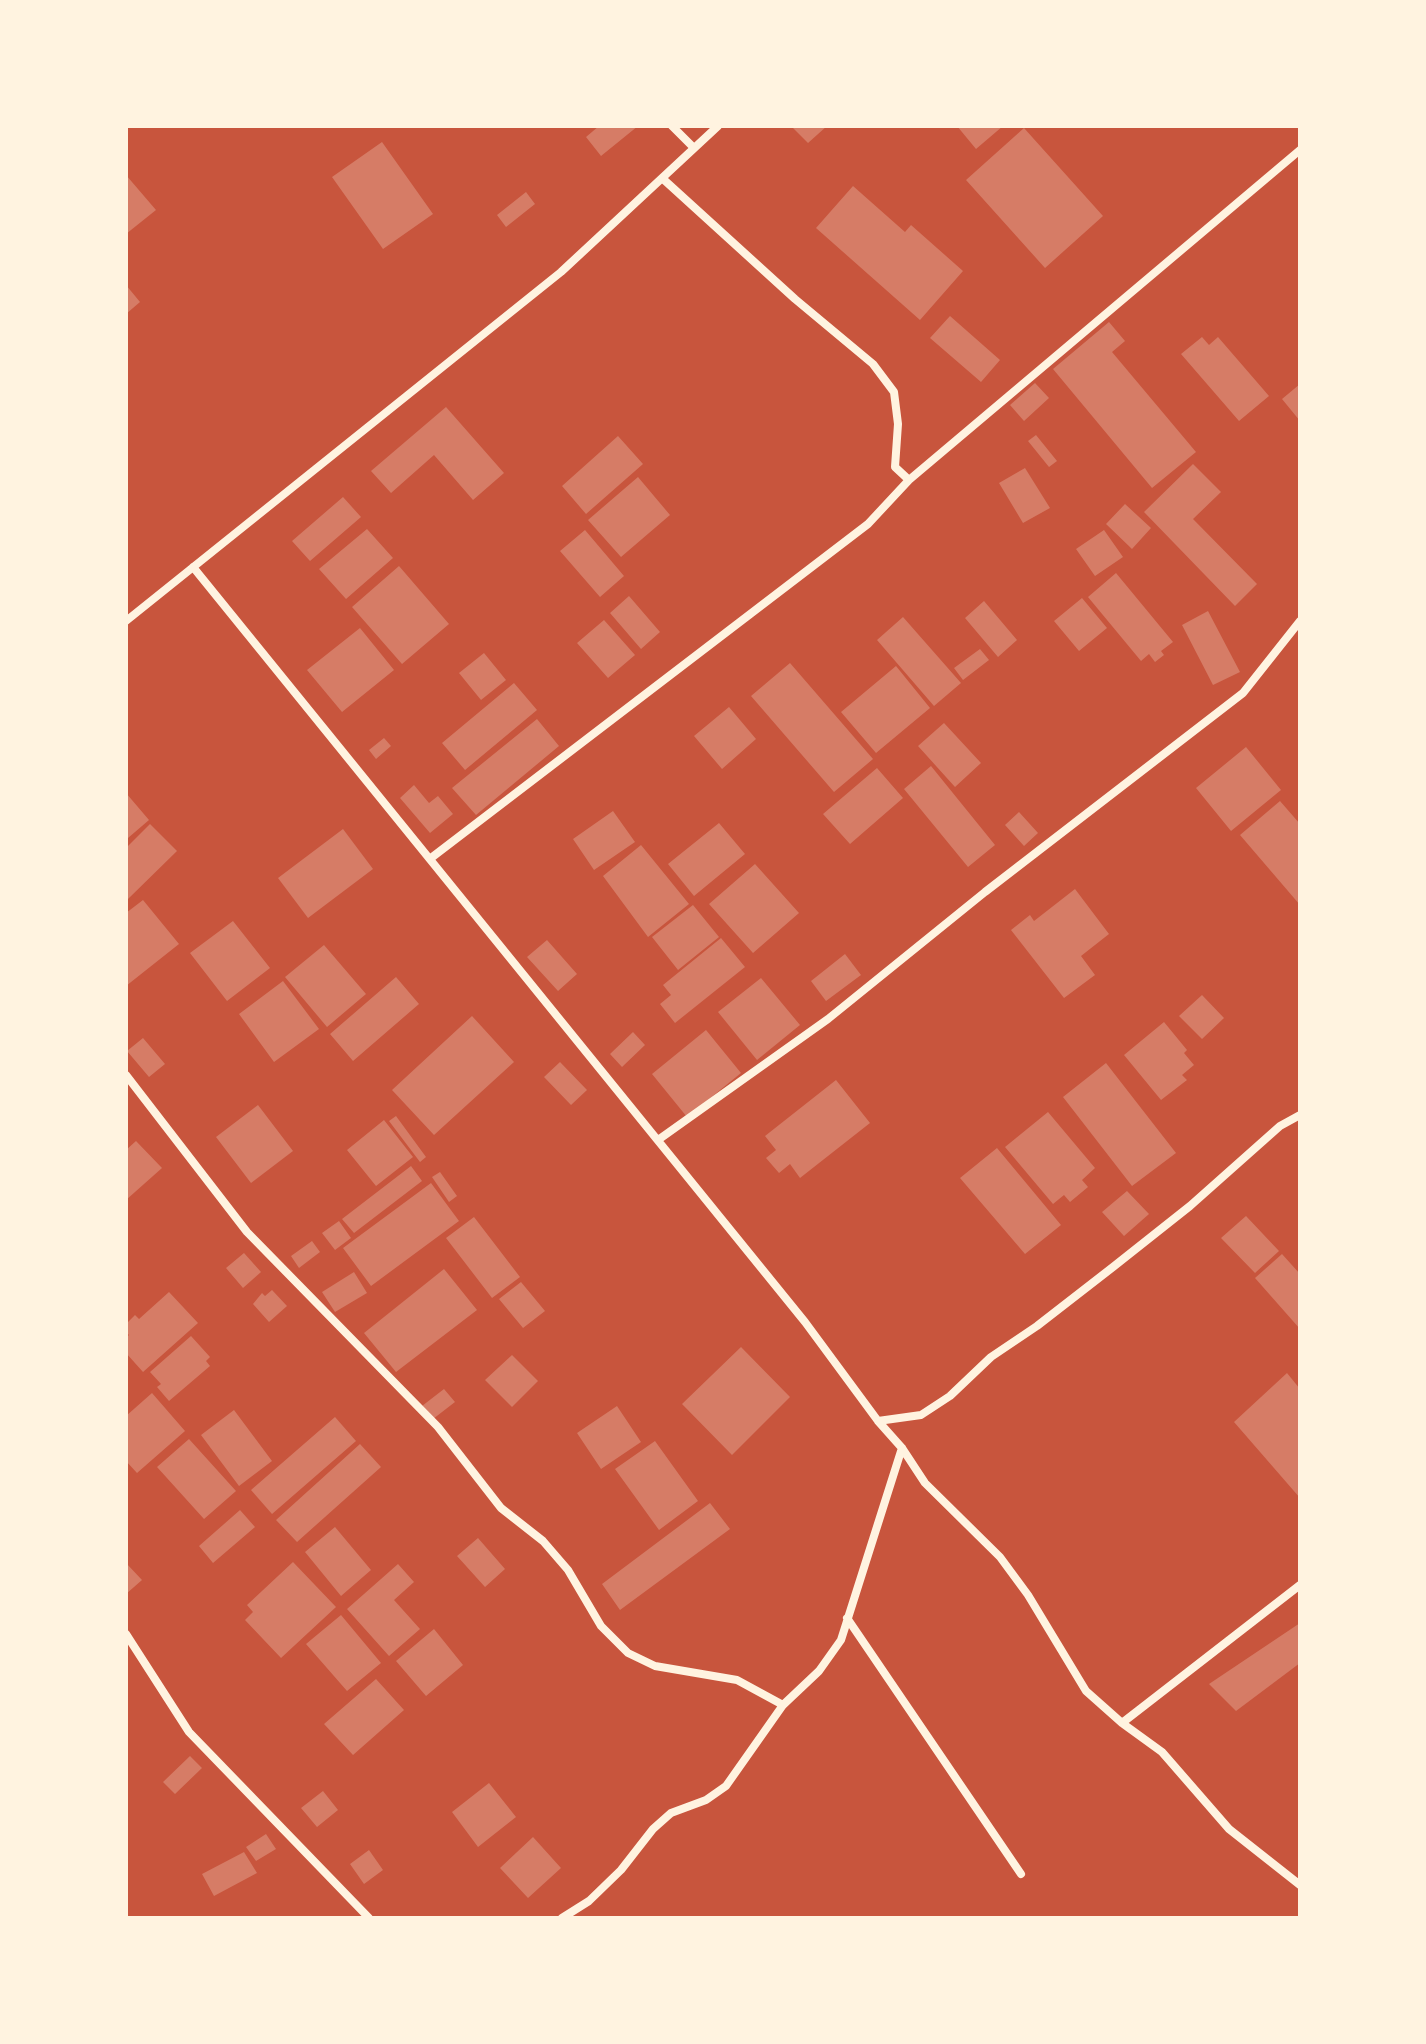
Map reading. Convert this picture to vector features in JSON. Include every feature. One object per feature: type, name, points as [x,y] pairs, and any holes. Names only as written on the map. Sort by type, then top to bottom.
[{"type":"street","points":[[672,126],[694,148]]},
{"type":"street","points":[[126,621],[561,272],[718,126]]},
{"type":"street","points":[[431,858],[868,524],[909,480],[1300,150]]},
{"type":"street","points":[[662,178],[795,299],[873,364],[894,392],[898,424],[895,467],[909,480]]},
{"type":"street","points":[[193,567],[805,1322],[878,1421],[902,1448],[925,1483],[1000,1557],[1028,1595],[1086,1691],[1122,1723],[1162,1752],[1229,1829],[1300,1885]]},
{"type":"street","points":[[658,1140],[828,1019],[985,892],[1243,693],[1300,621]]},
{"type":"street","points":[[126,1075],[247,1232],[438,1427],[501,1508],[543,1541],[568,1570],[601,1626],[628,1653],[655,1666],[737,1680],[783,1705]]},
{"type":"street","points":[[878,1421],[921,1415],[950,1396],[991,1357],[1103,1275],[1190,1206],[1280,1126],[1300,1115]]},
{"type":"street","points":[[562,1918],[589,1901],[671,1813],[706,1800],[726,1786],[783,1705],[819,1671],[841,1640],[902,1448]]},
{"type":"street","points":[[1122,1723],[1300,1585]]},
{"type":"street","points":[[847,1618],[1021,1874]]},
{"type":"street","points":[[126,1634],[189,1732],[369,1918]]},
{"type":"building","points":[[599,126],[638,126],[601,156],[586,137]]},
{"type":"building","points":[[791,126],[827,126],[808,143]]},
{"type":"building","points":[[957,126],[1003,126],[976,149]]},
{"type":"building","points":[[1024,128],[1103,216],[1045,268],[966,180]]},
{"type":"building","points":[[382,142],[433,214],[383,249],[332,177]]},
{"type":"building","points":[[126,175],[156,210],[126,234]]},
{"type":"building","points":[[853,186],[905,232],[911,225],[963,271],[920,320],[816,228]]},
{"type":"building","points":[[526,192],[535,204],[506,227],[497,215]]},
{"type":"building","points":[[126,285],[140,302],[126,314]]},
{"type":"building","points":[[950,316],[1000,360],[981,382],[930,338]]},
{"type":"building","points":[[1109,322],[1125,341],[1112,352],[1196,452],[1152,488],[1053,369]]},
{"type":"building","points":[[1202,337],[1209,345],[1218,337],[1269,396],[1239,421],[1181,354]]},
{"type":"building","points":[[1035,383],[1049,398],[1024,421],[1010,405]]},
{"type":"building","points":[[1300,384],[1300,421],[1282,399]]},
{"type":"building","points":[[446,407],[504,473],[473,500],[434,455],[391,493],[371,471]]},
{"type":"building","points":[[1036,435],[1057,461],[1049,467],[1028,441]]},
{"type":"building","points":[[618,436],[643,464],[586,514],[562,486]]},
{"type":"building","points":[[1193,464],[1221,492],[1193,519],[1257,584],[1235,606],[1144,512]]},
{"type":"building","points":[[1025,468],[1050,508],[1023,523],[999,483]]},
{"type":"building","points":[[638,477],[670,515],[621,557],[588,520]]},
{"type":"building","points":[[343,497],[361,517],[310,561],[292,541]]},
{"type":"building","points":[[1125,504],[1151,528],[1132,549],[1106,524]]},
{"type":"building","points":[[367,529],[393,558],[346,599],[319,569]]},
{"type":"building","points":[[585,530],[624,576],[600,597],[560,551]]},
{"type":"building","points":[[1104,530],[1123,557],[1095,576],[1076,549]]},
{"type":"building","points":[[399,566],[449,624],[402,664],[352,607]]},
{"type":"building","points":[[1116,573],[1173,642],[1161,651],[1164,655],[1155,662],[1149,654],[1141,661],[1088,597]]},
{"type":"building","points":[[629,596],[660,632],[641,649],[610,613]]},
{"type":"building","points":[[1082,598],[1107,628],[1079,651],[1054,621]]},
{"type":"building","points":[[984,601],[1017,640],[998,657],[965,618]]},
{"type":"building","points":[[1208,611],[1240,672],[1213,685],[1182,625]]},
{"type":"building","points":[[903,617],[961,683],[934,706],[877,640]]},
{"type":"building","points":[[604,620],[635,655],[608,678],[577,643]]},
{"type":"building","points":[[360,628],[394,670],[342,712],[307,670]]},
{"type":"building","points":[[980,649],[989,660],[963,680],[954,668]]},
{"type":"building","points":[[484,653],[506,680],[481,700],[459,673]]},
{"type":"building","points":[[790,663],[873,759],[834,792],[751,696]]},
{"type":"building","points":[[896,666],[930,708],[876,753],[841,712]]},
{"type":"building","points":[[514,683],[537,710],[465,770],[442,743]]},
{"type":"building","points":[[729,707],[756,739],[722,769],[694,736]]},
{"type":"building","points":[[537,719],[559,746],[476,815],[452,788]]},
{"type":"building","points":[[944,723],[981,763],[955,787],[918,746]]},
{"type":"building","points":[[384,738],[391,746],[376,759],[369,750]]},
{"type":"building","points":[[1246,747],[1281,790],[1231,831],[1196,788]]},
{"type":"building","points":[[931,766],[995,845],[968,867],[904,789]]},
{"type":"building","points":[[877,768],[903,798],[850,844],[823,814]]},
{"type":"building","points":[[414,785],[429,803],[438,796],[453,814],[430,833],[400,798]]},
{"type":"building","points":[[126,793],[149,820],[128,838],[126,835]]},
{"type":"building","points":[[1280,801],[1300,824],[1300,905],[1240,835]]},
{"type":"building","points":[[613,811],[635,842],[594,870],[573,839]]},
{"type":"building","points":[[1019,812],[1038,833],[1024,846],[1005,825]]},
{"type":"building","points":[[719,823],[745,854],[694,896],[668,864]]},
{"type":"building","points":[[150,824],[177,851],[128,899],[126,848]]},
{"type":"building","points":[[343,829],[373,869],[308,918],[278,878]]},
{"type":"building","points":[[641,845],[689,904],[648,937],[603,876]]},
{"type":"building","points":[[755,864],[799,913],[753,953],[709,904]]},
{"type":"building","points":[[1075,889],[1109,934],[1081,956],[1095,975],[1064,998],[1011,930],[1030,915],[1034,921]]},
{"type":"building","points":[[143,900],[179,944],[126,986],[126,913]]},
{"type":"building","points":[[693,905],[719,937],[678,970],[652,937]]},
{"type":"building","points":[[233,921],[270,968],[227,1001],[190,953]]},
{"type":"building","points":[[721,938],[745,967],[675,1023],[660,1004],[671,995],[663,985]]},
{"type":"building","points":[[547,940],[577,974],[558,991],[527,957]]},
{"type":"building","points":[[324,945],[366,994],[327,1027],[285,977]]},
{"type":"building","points":[[845,954],[861,975],[826,1001],[811,981]]},
{"type":"building","points":[[396,977],[419,1004],[353,1061],[330,1034]]},
{"type":"building","points":[[761,978],[800,1025],[757,1060],[718,1012]]},
{"type":"building","points":[[283,981],[319,1029],[274,1062],[239,1014]]},
{"type":"building","points":[[1202,995],[1224,1018],[1202,1039],[1179,1016]]},
{"type":"building","points":[[472,1016],[514,1062],[434,1135],[392,1090]]},
{"type":"building","points":[[1164,1022],[1187,1050],[1184,1053],[1194,1065],[1182,1075],[1187,1080],[1161,1100],[1124,1055]]},
{"type":"building","points":[[706,1030],[741,1073],[687,1117],[652,1074]]},
{"type":"building","points":[[633,1032],[645,1045],[622,1067],[610,1054]]},
{"type":"building","points":[[143,1038],[165,1064],[149,1077],[127,1051]]},
{"type":"building","points":[[560,1062],[587,1090],[571,1105],[544,1077]]},
{"type":"building","points":[[1106,1063],[1176,1153],[1132,1186],[1063,1097]]},
{"type":"building","points":[[836,1080],[870,1123],[800,1178],[790,1164],[779,1173],[766,1158],[776,1150],[765,1136]]},
{"type":"building","points":[[258,1105],[293,1151],[251,1183],[216,1137]]},
{"type":"building","points":[[1048,1112],[1095,1168],[1082,1180],[1088,1187],[1070,1202],[1064,1195],[1053,1204],[1005,1147]]},
{"type":"building","points":[[396,1116],[426,1157],[420,1162],[389,1121]]},
{"type":"building","points":[[384,1120],[413,1157],[376,1186],[347,1150]]},
{"type":"building","points":[[136,1141],[162,1168],[126,1200],[126,1150]]},
{"type":"building","points":[[997,1148],[1061,1225],[1025,1254],[960,1178]]},
{"type":"building","points":[[411,1166],[422,1181],[354,1233],[342,1219]]},
{"type":"building","points":[[440,1172],[457,1196],[449,1202],[432,1177]]},
{"type":"building","points":[[431,1183],[459,1221],[371,1286],[343,1248]]},
{"type":"building","points":[[1127,1191],[1149,1214],[1124,1236],[1102,1212]]},
{"type":"building","points":[[1246,1216],[1279,1251],[1255,1273],[1221,1238]]},
{"type":"building","points":[[474,1217],[520,1277],[492,1298],[446,1238]]},
{"type":"building","points":[[339,1221],[351,1238],[335,1250],[322,1233]]},
{"type":"building","points":[[312,1241],[320,1252],[299,1268],[291,1256]]},
{"type":"building","points":[[244,1253],[261,1272],[243,1288],[226,1268]]},
{"type":"building","points":[[1282,1254],[1300,1274],[1300,1329],[1255,1278]]},
{"type":"building","points":[[444,1269],[477,1310],[396,1372],[364,1333]]},
{"type":"building","points":[[354,1272],[367,1293],[335,1312],[322,1292]]},
{"type":"building","points":[[521,1282],[545,1311],[523,1328],[499,1299]]},
{"type":"building","points":[[272,1290],[287,1306],[269,1322],[253,1304],[262,1293],[265,1296]]},
{"type":"building","points":[[169,1292],[198,1323],[143,1372],[126,1353],[126,1338],[129,1335],[126,1324],[135,1315],[139,1319]]},
{"type":"building","points":[[191,1336],[210,1357],[206,1361],[210,1366],[169,1401],[157,1387],[161,1384],[150,1372]]},
{"type":"building","points":[[741,1347],[790,1397],[732,1455],[682,1404]]},
{"type":"building","points":[[512,1355],[538,1381],[512,1407],[485,1380]]},
{"type":"building","points":[[1287,1373],[1300,1389],[1300,1498],[1234,1422]]},
{"type":"building","points":[[444,1389],[455,1402],[433,1419],[422,1406]]},
{"type":"building","points":[[152,1393],[185,1431],[137,1473],[126,1461],[126,1416]]},
{"type":"building","points":[[617,1406],[641,1442],[601,1469],[577,1433]]},
{"type":"building","points":[[234,1410],[272,1461],[239,1486],[201,1435]]},
{"type":"building","points":[[335,1417],[356,1441],[272,1514],[251,1490]]},
{"type":"building","points":[[189,1439],[236,1491],[204,1519],[157,1467]]},
{"type":"building","points":[[655,1441],[698,1501],[659,1530],[615,1469]]},
{"type":"building","points":[[360,1444],[381,1467],[297,1542],[276,1520]]},
{"type":"building","points":[[710,1503],[730,1529],[620,1610],[602,1584]]},
{"type":"building","points":[[240,1510],[255,1527],[213,1563],[199,1546]]},
{"type":"building","points":[[335,1527],[371,1570],[341,1596],[305,1552]]},
{"type":"building","points":[[478,1538],[505,1569],[485,1587],[457,1556]]},
{"type":"building","points":[[293,1562],[336,1607],[281,1658],[245,1620],[253,1612],[247,1605]]},
{"type":"building","points":[[126,1563],[142,1580],[126,1594]]},
{"type":"building","points":[[398,1564],[414,1582],[394,1600],[420,1629],[389,1656],[347,1609]]},
{"type":"building","points":[[341,1615],[381,1663],[347,1691],[306,1644]]},
{"type":"building","points":[[1300,1623],[1300,1663],[1236,1711],[1209,1684]]},
{"type":"building","points":[[434,1629],[463,1665],[426,1696],[396,1661]]},
{"type":"building","points":[[376,1679],[404,1710],[353,1755],[324,1724]]},
{"type":"building","points":[[190,1756],[202,1768],[175,1794],[163,1782]]},
{"type":"building","points":[[489,1783],[516,1817],[478,1847],[452,1812]]},
{"type":"building","points":[[323,1791],[338,1810],[317,1827],[301,1808]]},
{"type":"building","points":[[266,1834],[276,1849],[256,1861],[246,1847]]},
{"type":"building","points":[[533,1837],[561,1868],[528,1898],[500,1868]]},
{"type":"building","points":[[369,1850],[383,1870],[364,1884],[350,1864]]},
{"type":"building","points":[[244,1852],[257,1873],[214,1896],[202,1874]]}]
